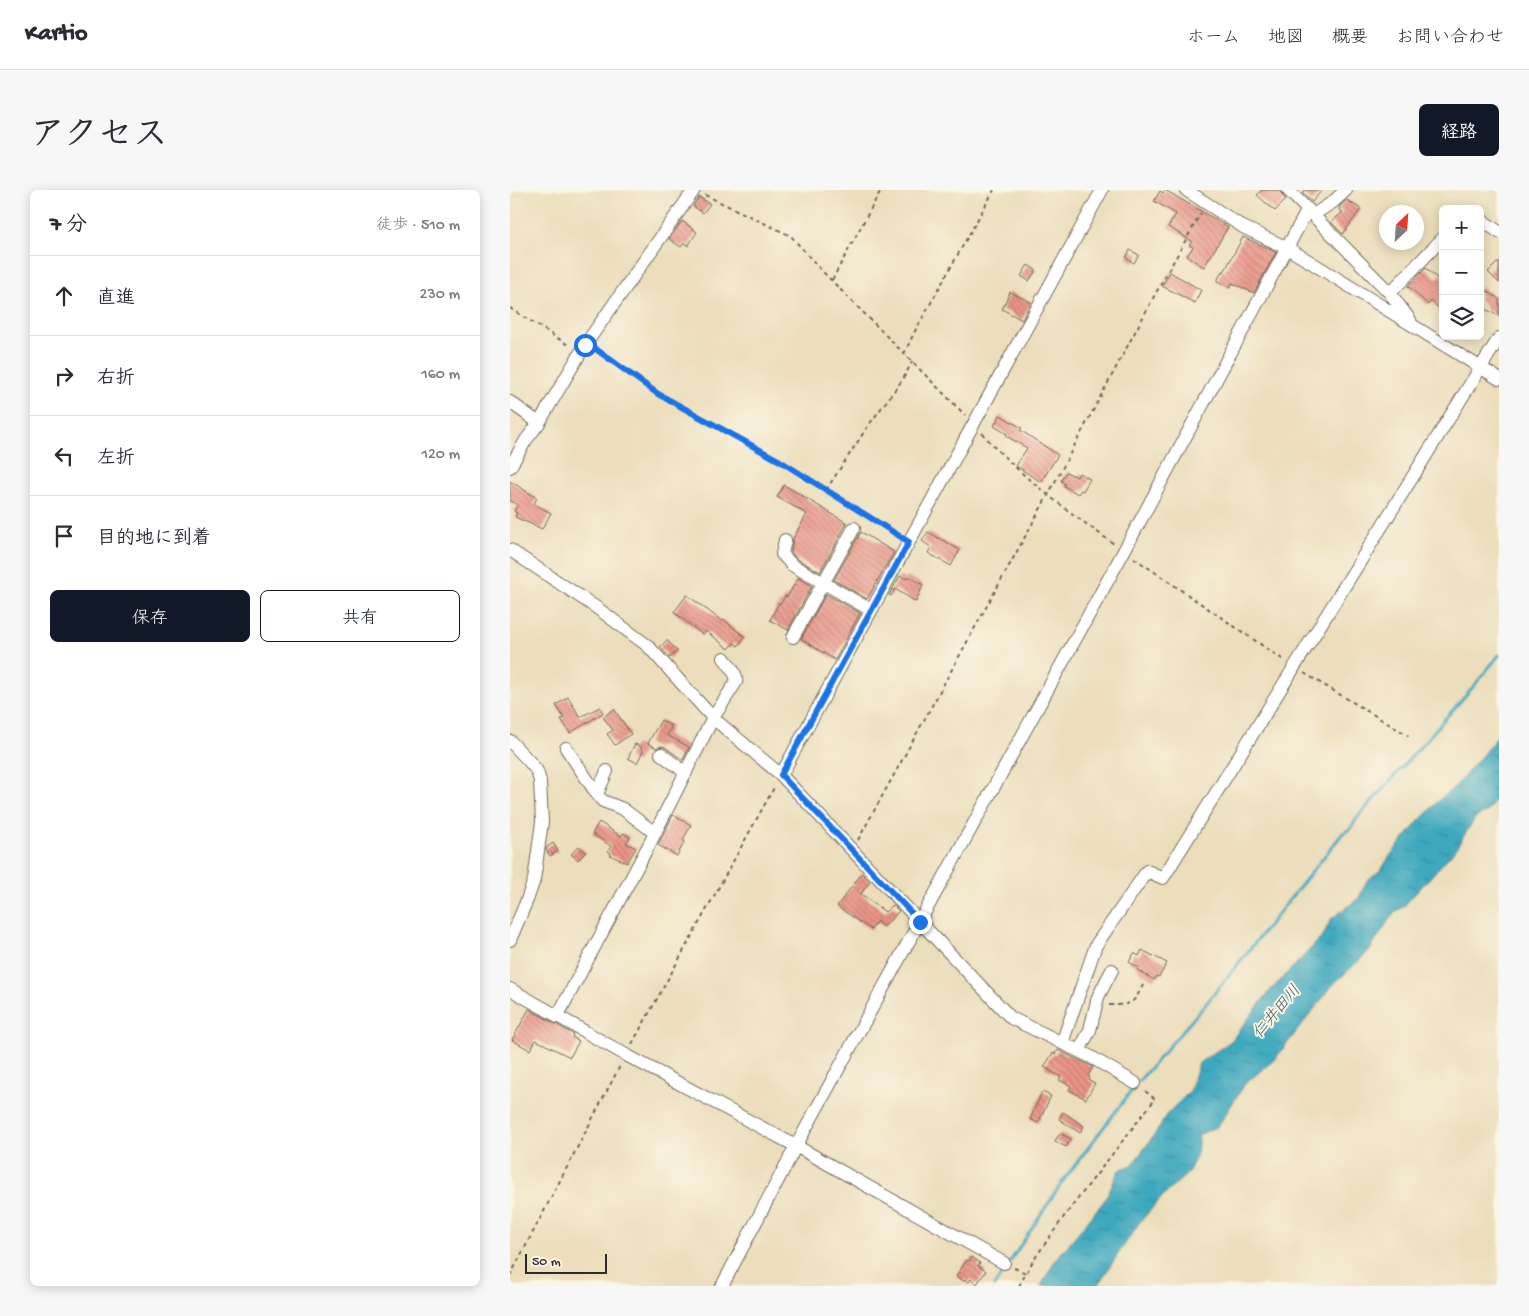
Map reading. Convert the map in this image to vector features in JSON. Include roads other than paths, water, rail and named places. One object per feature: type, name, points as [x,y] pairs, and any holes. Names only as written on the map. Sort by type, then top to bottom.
[{"type":"street","points":[[510,467],[539,423],[583,347],[694,190]]},
{"type":"street","points":[[781,775],[1102,190]]},
{"type":"street","points":[[1186,190],[1243,227],[1287,248],[1499,379]]},
{"type":"street","points":[[1288,190],[1390,293],[1415,326]]},
{"type":"street","points":[[722,1286],[796,1146],[1124,551],[1287,248],[1311,212],[1333,202],[1346,190]]},
{"type":"street","points":[[1484,222],[1499,232]]},
{"type":"street","points":[[1390,293],[1439,242]]},
{"type":"street","points":[[1062,1043],[1096,946],[1147,870],[1163,878],[1499,338]]},
{"type":"street","points":[[510,402],[539,423]]},
{"type":"street","points":[[793,636],[854,528]]},
{"type":"street","points":[[785,540],[782,554],[785,558],[804,573],[871,610]]},
{"type":"street","points":[[510,550],[597,608],[648,646],[713,718],[781,775],[1011,1018],[1079,1051],[1139,1086]]},
{"type":"street","points":[[557,1016],[655,833],[713,718],[737,678],[724,658]]},
{"type":"street","points":[[510,742],[529,761],[540,781],[542,822],[534,880],[510,940]]},
{"type":"street","points":[[566,748],[596,794],[603,800],[623,809],[655,833]]},
{"type":"street","points":[[661,754],[686,772]]},
{"type":"street","points":[[596,794],[607,771]]},
{"type":"street","points":[[1079,1051],[1090,1030],[1098,997],[1112,970]]},
{"type":"street","points":[[510,989],[1004,1263]]},
{"type":"water","name":"仁井田川","points":[[1499,735],[1499,794],[1488,811],[1475,818],[1455,850],[1404,906],[1392,915],[1370,950],[1333,985],[1275,1059],[1245,1084],[1218,1126],[1199,1135],[1197,1154],[1188,1173],[1163,1196],[1139,1223],[1097,1286],[1041,1286],[1054,1262],[1104,1201],[1119,1170],[1132,1165],[1160,1127],[1166,1115],[1190,1091],[1199,1063],[1231,1041],[1268,993],[1323,936],[1331,919],[1359,898],[1366,882],[1382,869],[1389,857],[1418,822],[1440,799],[1454,788]]},
{"type":"waterway","points":[[1139,1081],[1205,1005],[1343,833],[1350,829],[1358,817],[1499,655]]},
{"type":"waterway","points":[[994,1286],[1063,1181],[1135,1086]]}]
